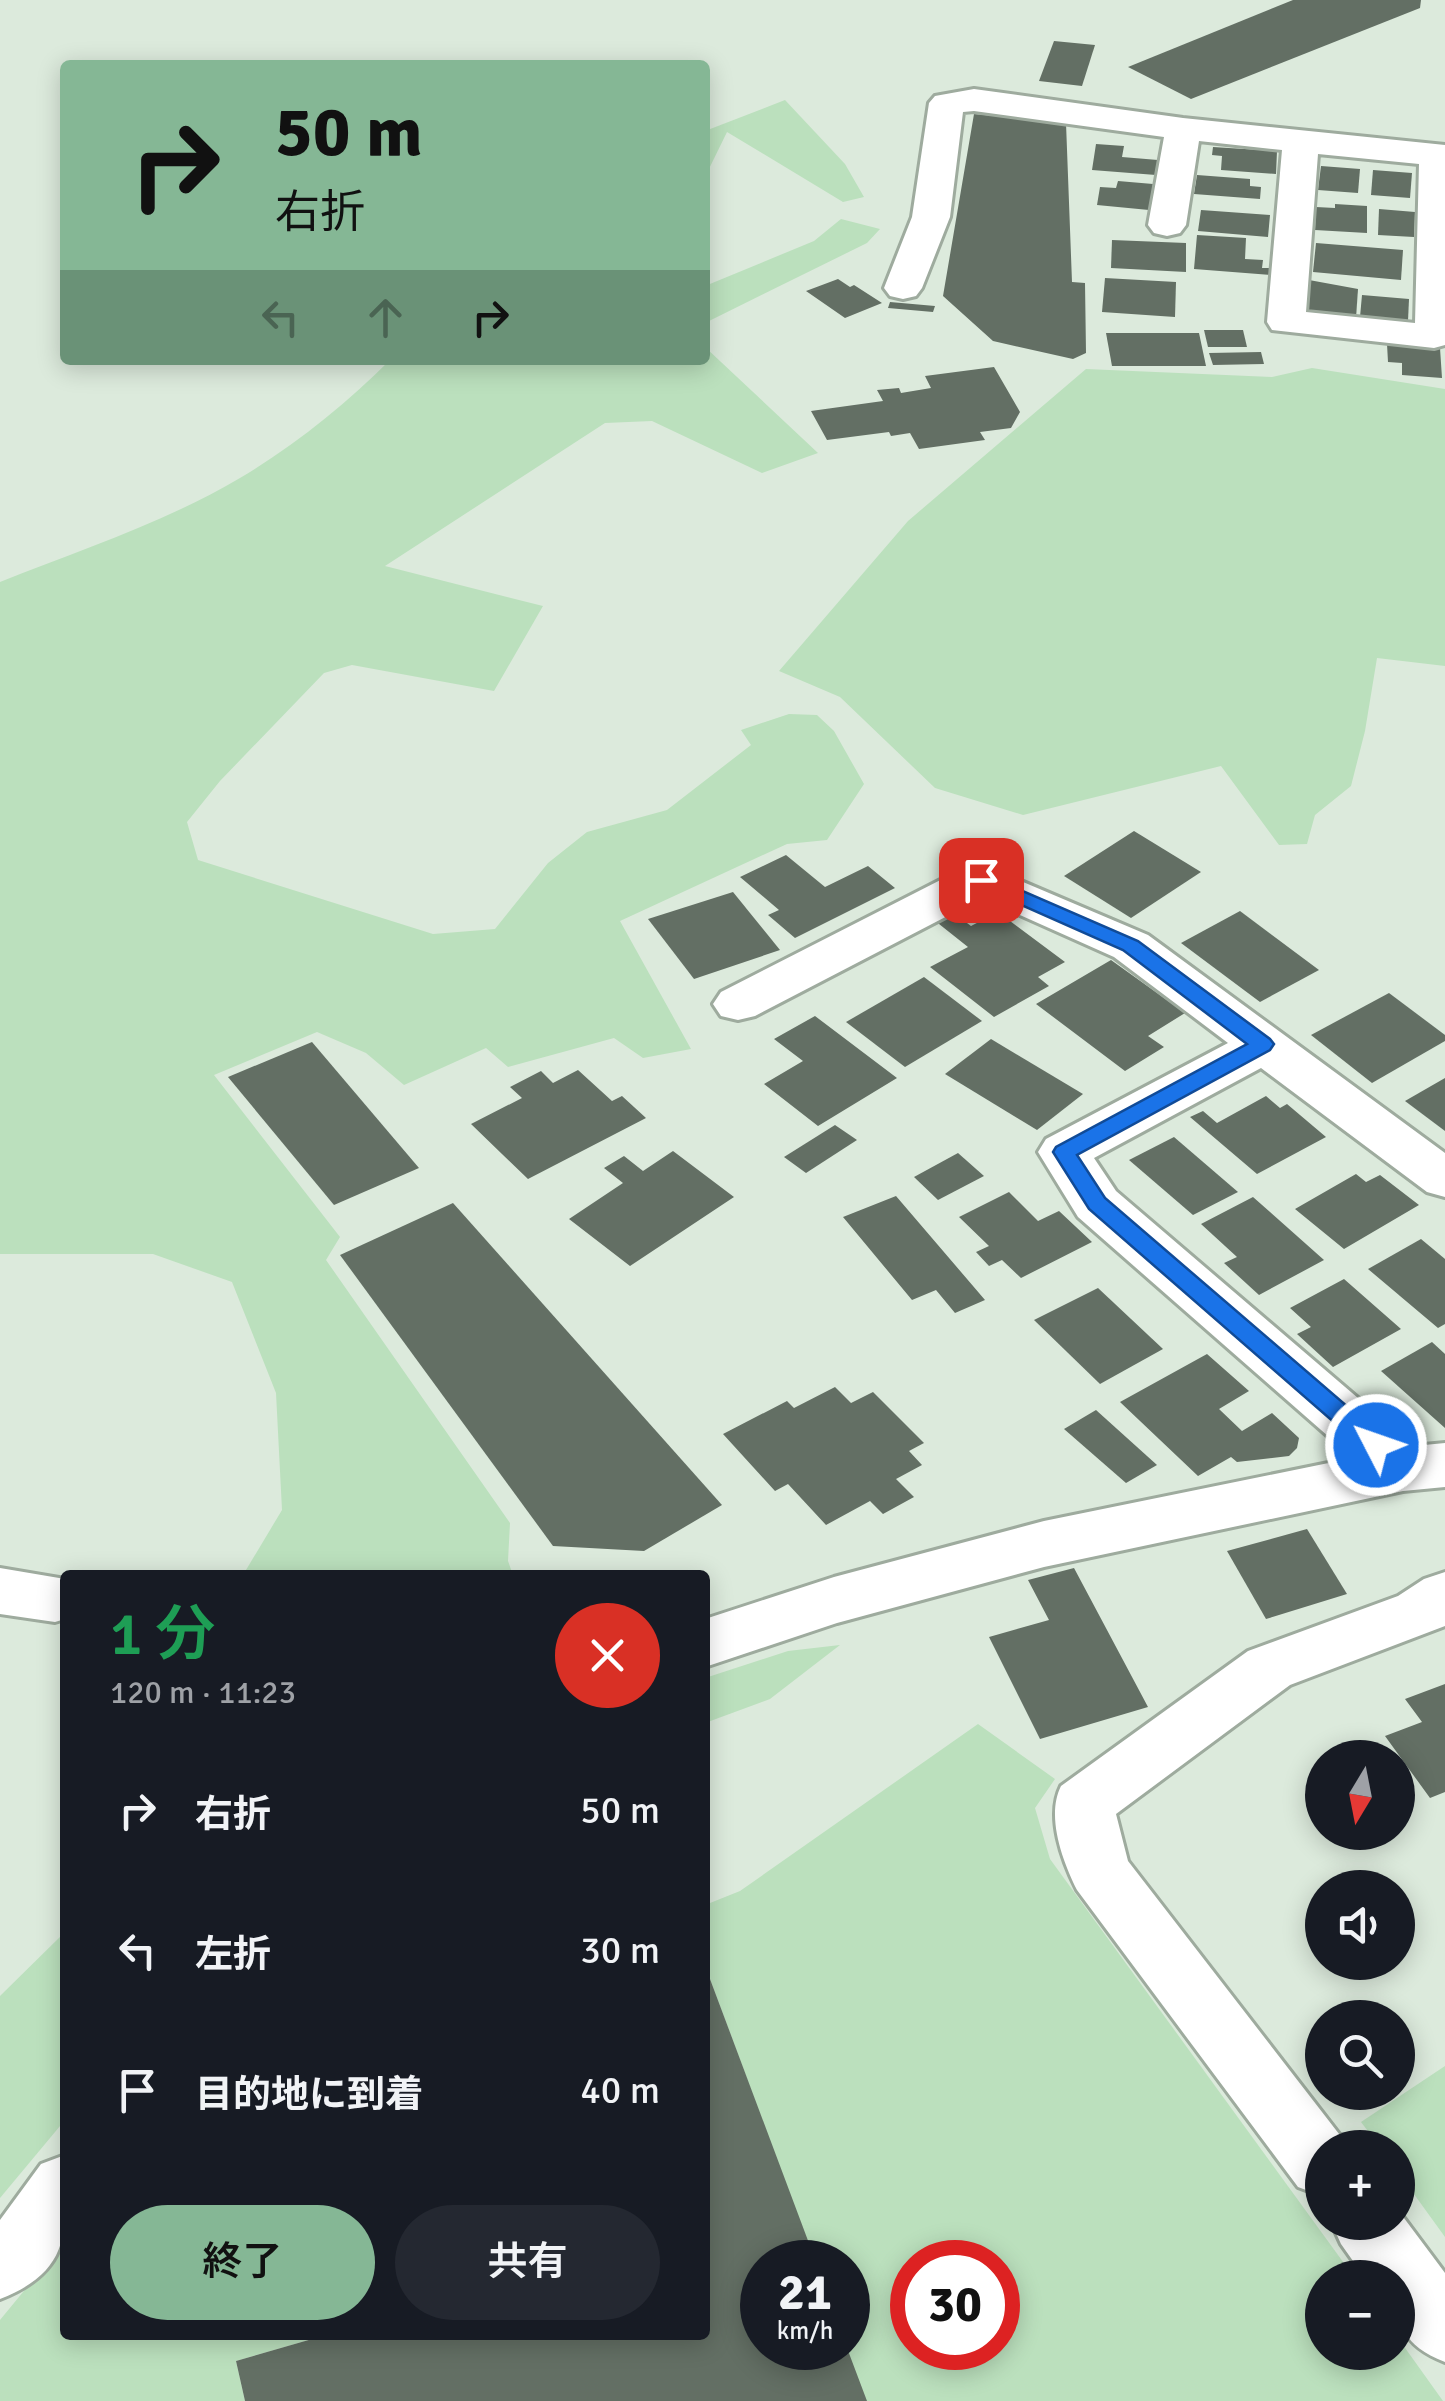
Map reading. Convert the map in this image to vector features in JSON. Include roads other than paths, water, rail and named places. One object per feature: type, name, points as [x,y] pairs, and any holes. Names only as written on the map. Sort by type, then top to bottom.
[{"type":"street","points":[[903,288],[932,216],[946,103],[974,100],[1184,129],[1441,155],[1439,337],[1286,322],[1301,142]]},
{"type":"street","points":[[1167,225],[1184,129]]},
{"type":"street","points":[[738,1004],[981,880],[1131,946],[1445,1179]]},
{"type":"street","points":[[1263,1044],[1064,1152],[1097,1204],[1424,1467]]},
{"type":"street","points":[[710,1641],[834,1600],[1044,1544],[1424,1467]]},
{"type":"street","points":[[1305,2143],[1099,1871],[1084,1804],[1269,1668],[1419,1614],[1445,1596]]},
{"type":"street","points":[[0,2267],[16,2254],[60,2193]]},
{"type":"street","points":[[1379,2240],[1445,2329]]}]
